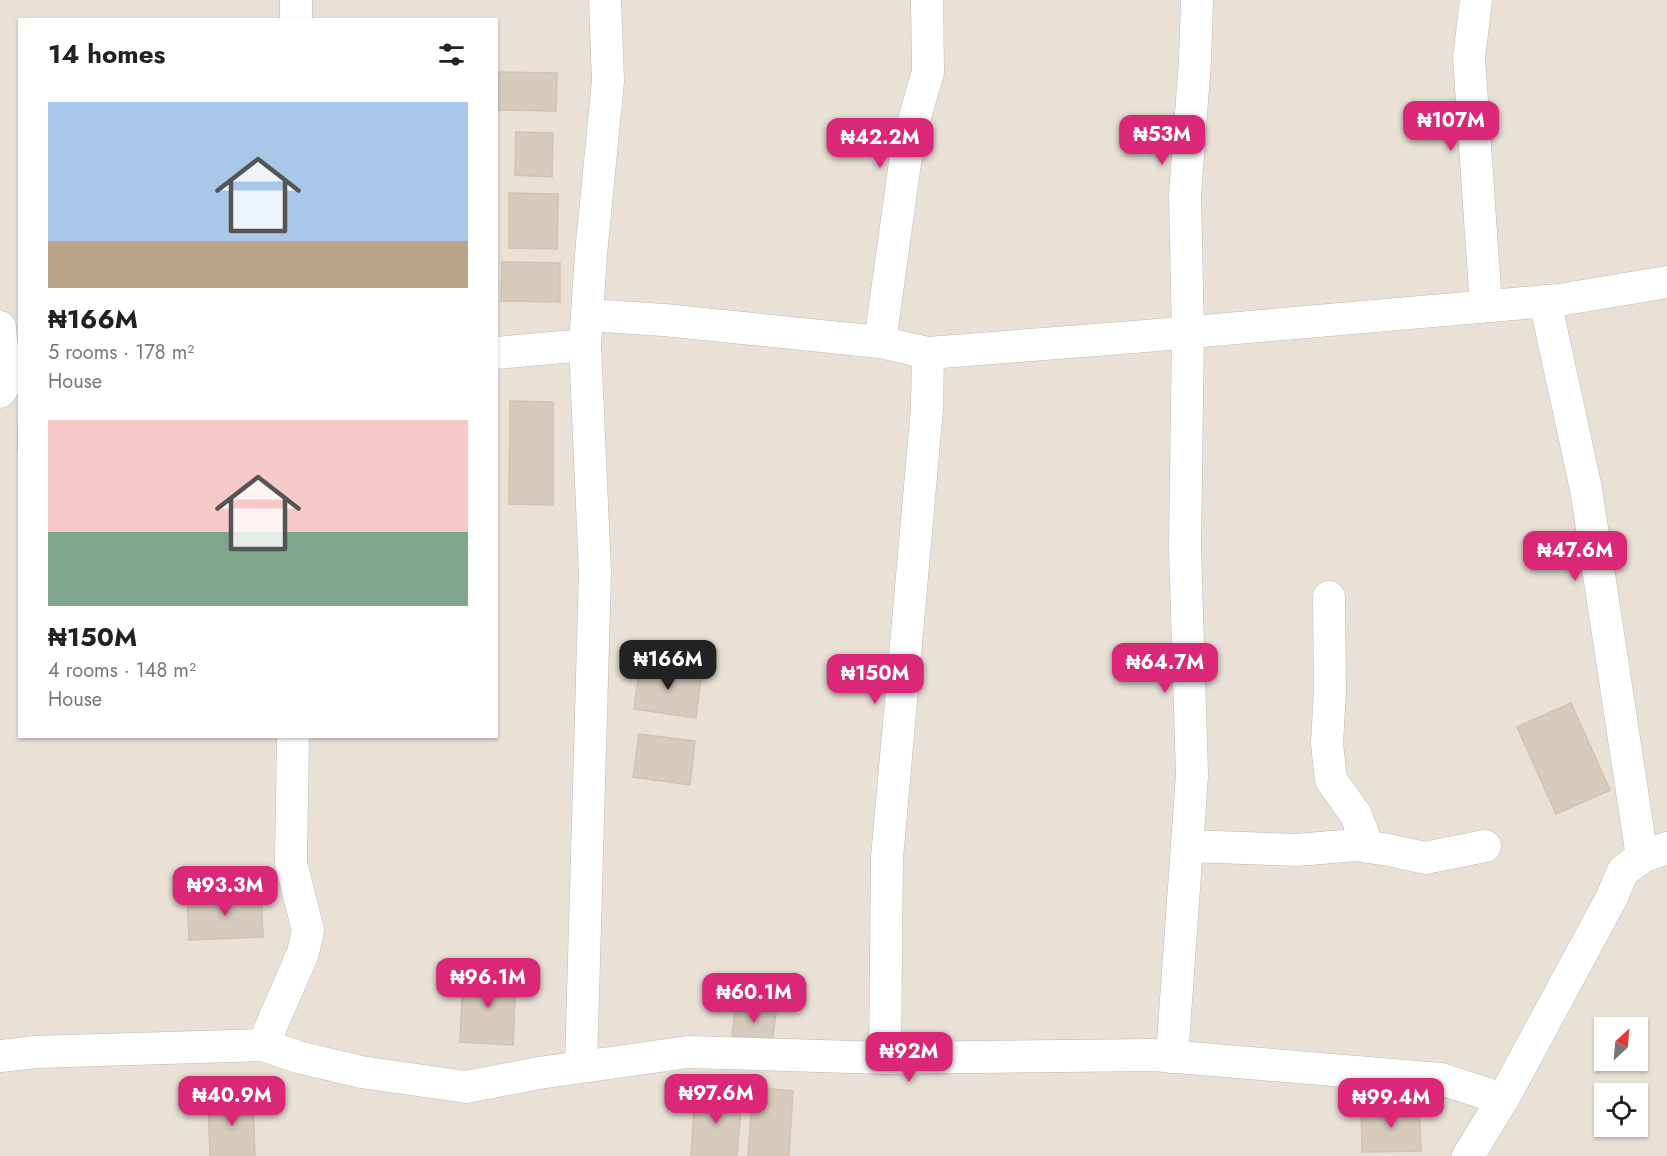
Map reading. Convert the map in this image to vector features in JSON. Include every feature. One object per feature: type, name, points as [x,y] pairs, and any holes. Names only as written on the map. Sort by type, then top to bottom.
[{"type":"street","points":[[296,0],[296,18]]},
{"type":"street","points":[[581,1066],[595,573],[586,330],[608,81],[605,0]]},
{"type":"street","points":[[880,342],[908,141],[928,72],[927,0]]},
{"type":"street","points":[[1172,1057],[1192,775],[1185,549],[1188,333],[1185,195],[1197,0]]},
{"type":"street","points":[[1476,0],[1469,58],[1486,306]]},
{"type":"street","points":[[498,352],[586,330],[664,320],[880,342],[928,353],[1188,333],[1545,301],[1667,282]]},
{"type":"street","points":[[1468,1156],[1503,1099],[1611,899],[1623,871],[1654,853],[1586,489],[1545,301]]},
{"type":"street","points":[[0,327],[3,350],[18,365],[0,392]]},
{"type":"street","points":[[885,1058],[886,858],[927,408],[928,353]]},
{"type":"street","points":[[1329,597],[1330,691],[1327,743],[1331,780],[1356,815],[1368,847]]},
{"type":"street","points":[[264,1045],[303,954],[308,930],[291,863],[294,738]]},
{"type":"street","points":[[1187,846],[1297,850],[1355,845],[1425,858],[1485,846]]},
{"type":"street","points":[[0,1056],[36,1052],[264,1045],[298,1057],[361,1072],[466,1087],[581,1066],[688,1052],[885,1058],[1154,1055],[1442,1079],[1503,1099]]},
{"type":"shaded area","points":[[0,0],[1667,0],[1667,1156],[0,1156]]},
{"type":"building","points":[[498,72],[557,73],[556,111],[498,110]]},
{"type":"building","points":[[516,132],[553,133],[552,177],[515,175]]},
{"type":"building","points":[[509,193],[558,194],[557,249],[509,248]]},
{"type":"building","points":[[502,262],[560,263],[560,302],[501,301]]},
{"type":"building","points":[[510,401],[553,402],[553,505],[509,504]]},
{"type":"building","points":[[640,664],[702,672],[696,718],[634,709]]},
{"type":"building","points":[[1571,703],[1610,790],[1556,814],[1517,727]]},
{"type":"building","points":[[639,734],[695,741],[690,785],[633,777]]},
{"type":"building","points":[[261,893],[263,937],[189,940],[187,897]]},
{"type":"building","points":[[463,973],[516,975],[513,1045],[460,1042]]},
{"type":"building","points":[[735,1008],[776,1013],[772,1041],[732,1036]]},
{"type":"building","points":[[753,1087],[793,1091],[789,1156],[748,1156]]},
{"type":"building","points":[[695,1092],[742,1095],[737,1156],[691,1156]]},
{"type":"building","points":[[253,1098],[255,1156],[210,1156],[208,1100]]},
{"type":"building","points":[[1419,1105],[1421,1151],[1362,1152],[1361,1106]]}]
